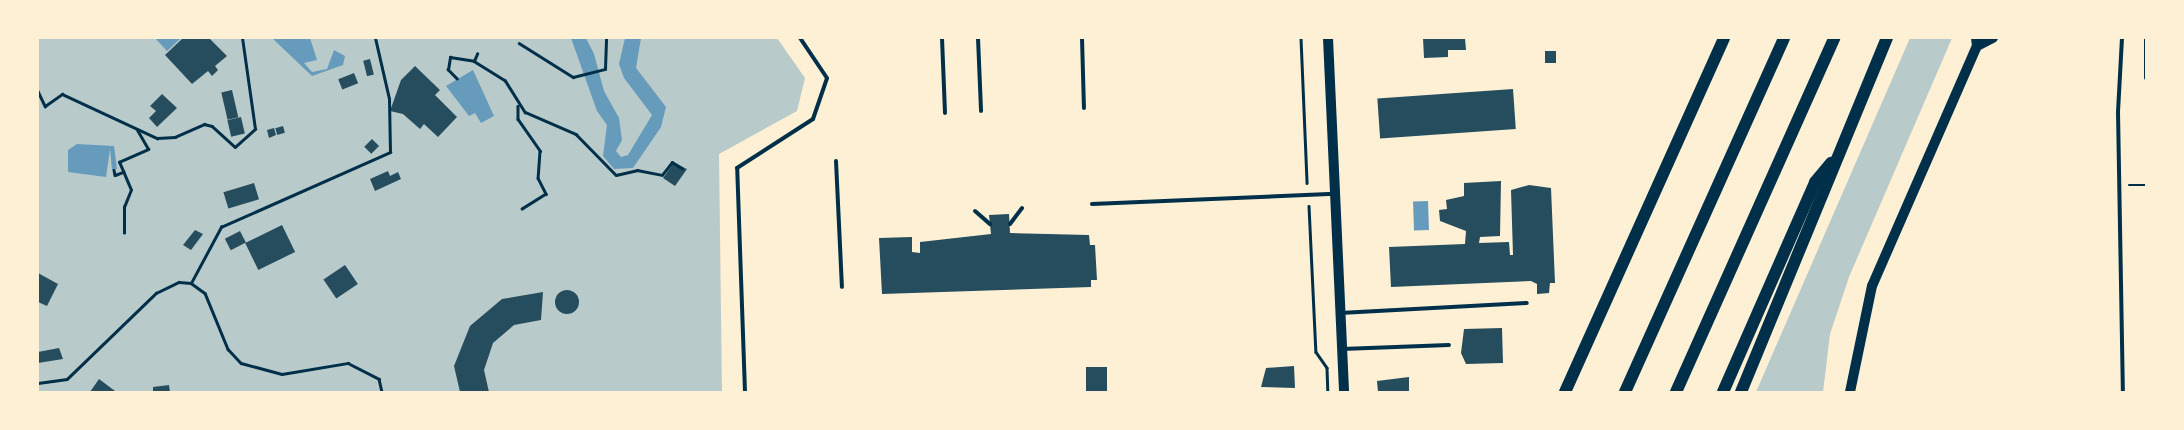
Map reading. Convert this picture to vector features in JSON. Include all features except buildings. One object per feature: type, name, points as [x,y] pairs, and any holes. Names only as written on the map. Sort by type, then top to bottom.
[{"type":"highway","points":[[1565,392],[1724,38]]},
{"type":"highway","points":[[1625,392],[1784,38]]},
{"type":"highway","points":[[1676,392],[1834,38]]},
{"type":"highway","points":[[1741,392],[1826,188],[1833,160],[1887,38]]},
{"type":"highway","points":[[1723,392],[1815,182],[1833,160]]},
{"type":"main road","points":[[1328,38],[1344,392]]},
{"type":"main road","points":[[1850,392],[1872,286],[1977,42],[1993,38]]},
{"type":"lane","points":[[744,392],[737,168],[813,118],[827,78],[800,38]]},
{"type":"lane","points":[[942,38],[945,113]]},
{"type":"lane","points":[[978,38],[981,111]]},
{"type":"lane","points":[[1082,38],[1084,108]]},
{"type":"lane","points":[[2122,38],[2118,112],[2123,392]]},
{"type":"lane","points":[[2146,38],[2146,78]]},
{"type":"lane","points":[[836,161],[842,287]]},
{"type":"lane","points":[[1092,204],[1335,194]]},
{"type":"lane","points":[[1010,224],[1022,208]]},
{"type":"lane","points":[[976,211],[990,224]]},
{"type":"lane","points":[[1340,313],[1527,303]]},
{"type":"lane","points":[[1342,349],[1449,345]]},
{"type":"path","points":[[38,91],[45,106],[62,94],[118,117],[137,130],[157,138],[175,137],[204,124],[235,146],[255,129],[242,38]]},
{"type":"path","points":[[191,283],[222,227],[390,152],[388,99],[375,38]]},
{"type":"path","points":[[519,43],[566,75],[585,75],[605,69],[606,38]]},
{"type":"path","points":[[1301,38],[1307,183]]},
{"type":"path","points":[[474,61],[478,54]]},
{"type":"path","points":[[457,79],[448,70],[450,58],[474,61],[505,80],[518,106],[518,119],[540,151],[538,178],[546,194],[522,209]]},
{"type":"path","points":[[518,106],[580,137],[596,150],[603,166],[616,175],[653,170],[662,175],[672,162],[682,168]]},
{"type":"path","points":[[124,233],[124,207],[131,190],[119,162],[148,148],[137,130]]},
{"type":"path","points":[[114,170],[115,175],[123,172]]},
{"type":"path","points":[[2128,186],[2146,185]]},
{"type":"path","points":[[1309,206],[1316,352],[1327,368],[1328,392]]},
{"type":"path","points":[[38,383],[67,379],[156,293],[169,284],[191,283],[205,293],[228,349],[241,363],[282,374],[348,363],[379,379],[382,392]]},
{"type":"shaded area","points":[[38,38],[777,38],[805,78],[797,111],[719,154],[722,392],[38,392]]},
{"type":"shaded area","points":[[1910,38],[1952,38],[1849,277],[1830,334],[1823,392],[1756,392]]},
{"type":"water","points":[[155,38],[181,38],[167,51]]},
{"type":"water","points":[[272,38],[310,38],[317,60],[304,63],[312,72],[327,69],[334,50],[345,56],[343,65],[312,76]]},
{"type":"water","points":[[571,38],[586,38],[594,54],[604,91],[619,118],[622,140],[616,151],[621,157],[628,155],[652,115],[624,78],[619,64],[625,38],[641,38],[636,68],[666,107],[661,127],[633,168],[614,169],[603,156],[607,125],[597,111]]},
{"type":"water","points":[[473,70],[494,116],[481,123],[475,113],[469,116],[446,86]]},
{"type":"water","points":[[77,144],[114,146],[117,169],[112,170],[110,149],[106,177],[68,172],[68,150]]},
{"type":"water","points":[[1428,201],[1429,230],[1414,231],[1413,202]]}]
